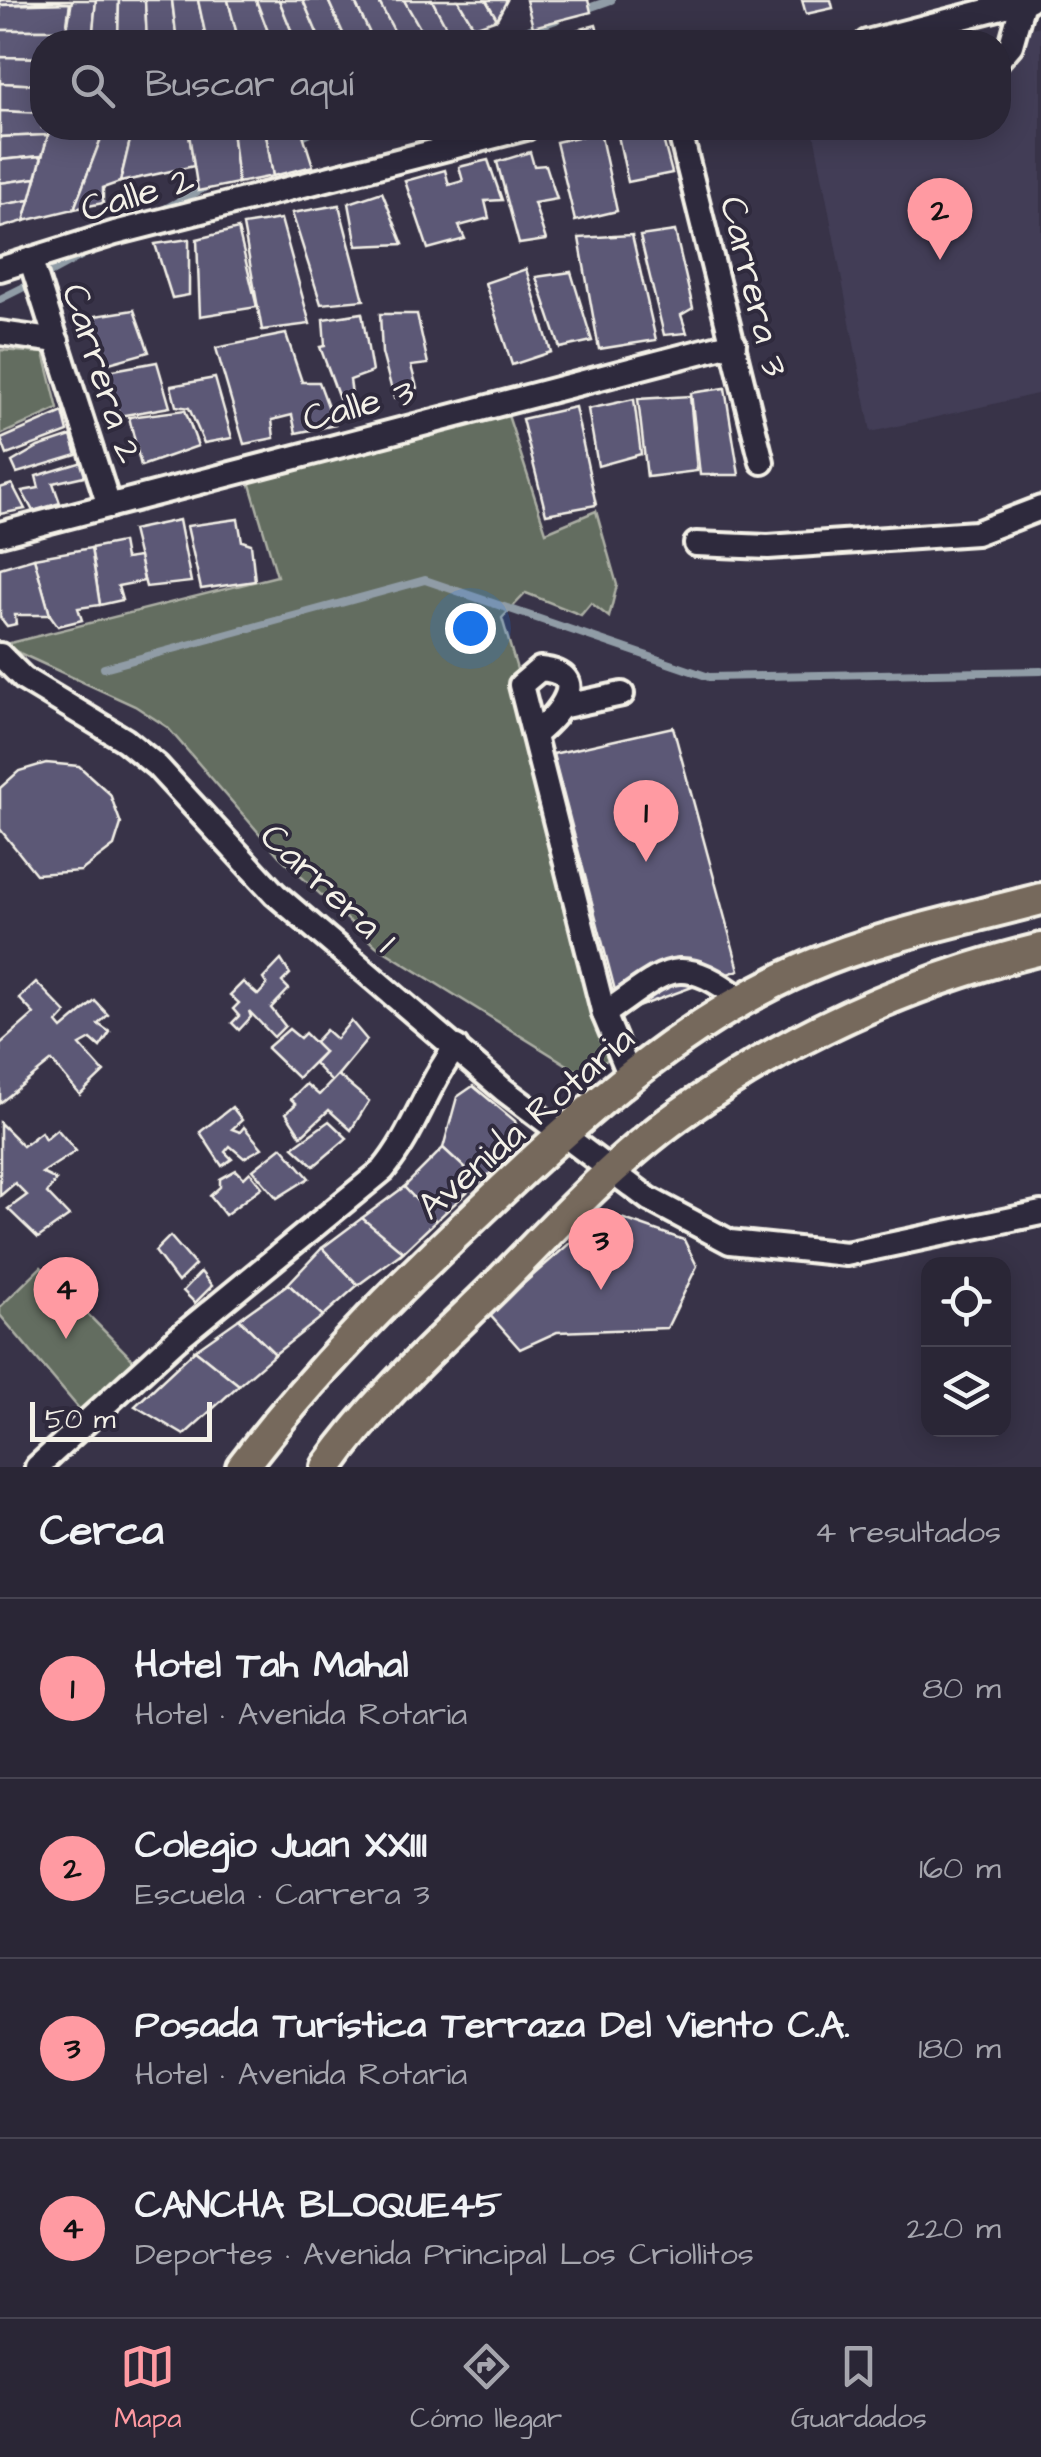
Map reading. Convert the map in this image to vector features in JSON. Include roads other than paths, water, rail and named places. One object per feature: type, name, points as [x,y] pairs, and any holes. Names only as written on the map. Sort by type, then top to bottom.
[{"type":"main road","name":"Avenida Rotaria","points":[[242,1467],[318,1372],[560,1135],[630,1076],[742,1001],[805,968],[857,948],[1041,899]]},
{"type":"main road","points":[[327,1467],[405,1376],[610,1174],[688,1108],[835,1020],[918,986],[1041,949]]},
{"type":"street","points":[[940,30],[1026,1]]},
{"type":"street","points":[[1011,45],[1026,1]]},
{"type":"street","name":"Calle 2","points":[[0,269],[115,234],[479,140]]},
{"type":"street","name":"Carrera 3","points":[[682,140],[762,462]]},
{"type":"street","name":"Carrera 2","points":[[31,260],[109,506]]},
{"type":"street","points":[[0,334],[58,342]]},
{"type":"street","name":"Calle 3","points":[[0,534],[734,344]]},
{"type":"street","points":[[696,544],[768,547],[976,533],[1041,508]]},
{"type":"street","name":"Carrera 1","points":[[0,655],[24,679],[125,740],[158,766],[275,894],[560,1135],[610,1174],[730,1242],[846,1254],[1041,1213]]},
{"type":"street","points":[[535,734],[565,706],[569,694],[564,679],[553,670],[540,669],[522,685],[536,754],[604,1014],[630,1076]]},
{"type":"street","points":[[565,706],[622,694]]},
{"type":"street","points":[[604,1014],[674,969],[695,970],[742,1001]]},
{"type":"street","points":[[37,1467],[177,1339],[384,1170],[407,1142],[433,1078],[456,1047]]},
{"type":"waterway","points":[[583,10],[611,0]]},
{"type":"waterway","points":[[528,30],[556,20]]},
{"type":"waterway","points":[[159,212],[204,188]]},
{"type":"waterway","points":[[44,276],[92,250]]},
{"type":"waterway","points":[[0,299],[34,282]]},
{"type":"waterway","points":[[104,668],[425,580],[709,677],[1041,671]]},
{"type":"place","name":"Colegio Juan XXIII","points":[[940,260]]},
{"type":"place","name":"Hotel Tah Mahal","points":[[646,862]]},
{"type":"place","name":"Posada Turística Terraza Del Viento C.A.","points":[[601,1290]]},
{"type":"place","name":"CANCHA BLOQUE45","points":[[66,1339]]}]
